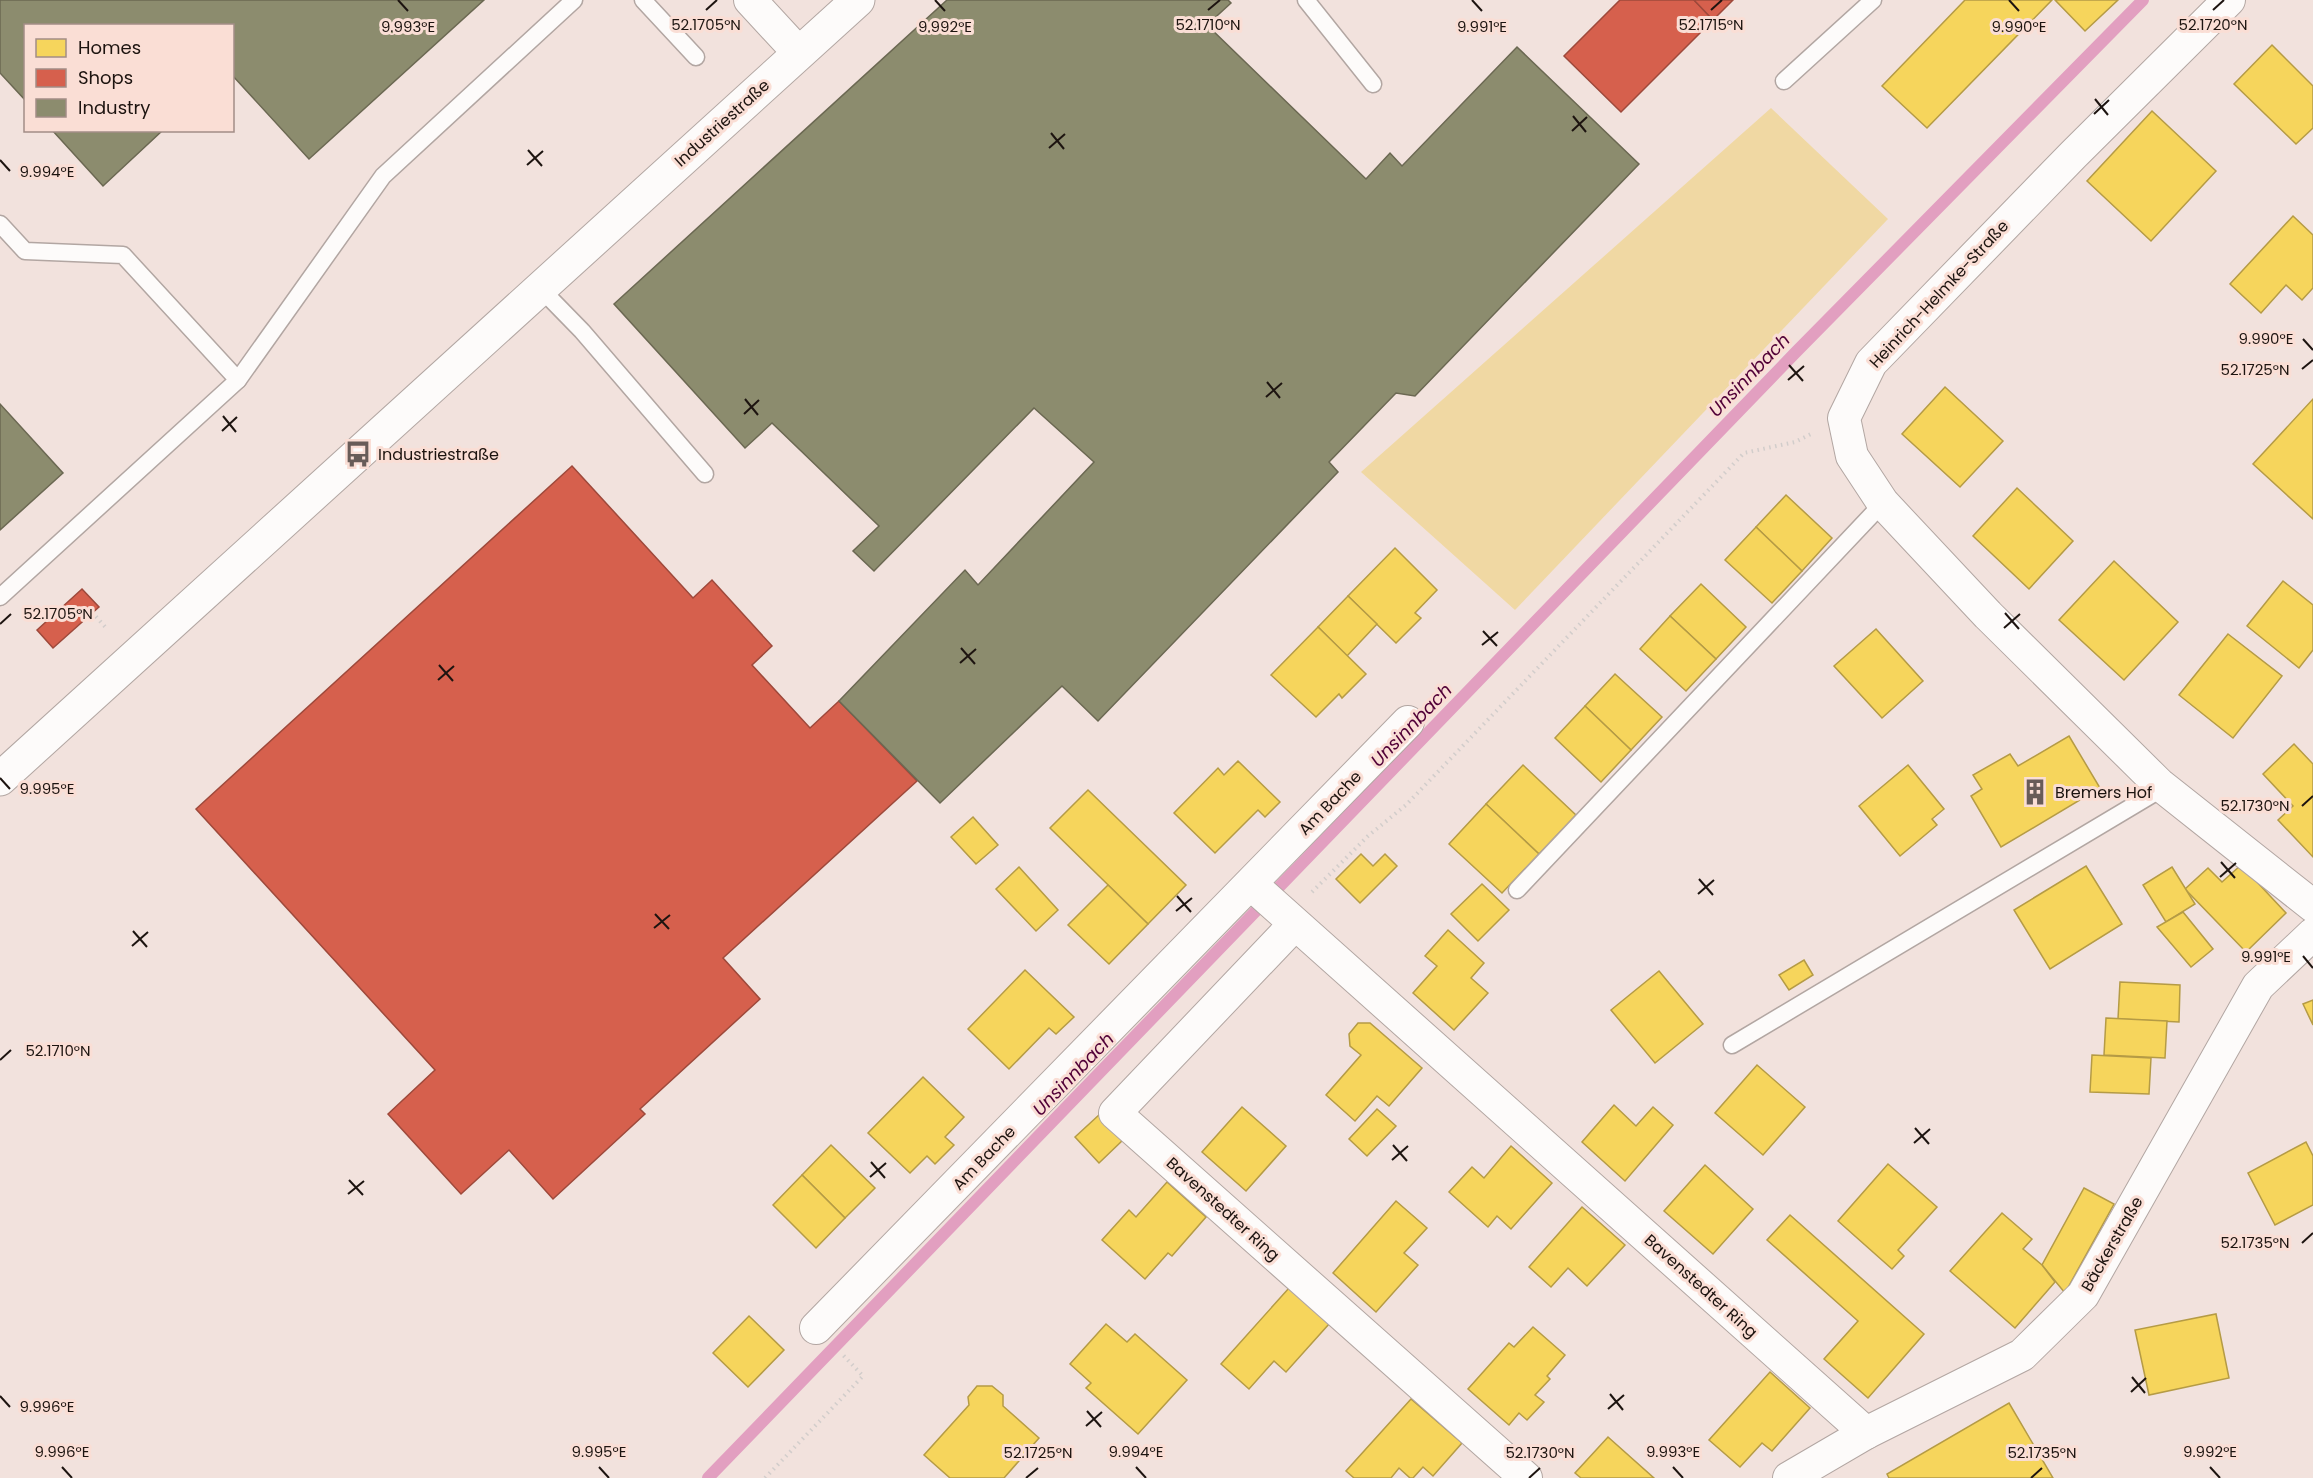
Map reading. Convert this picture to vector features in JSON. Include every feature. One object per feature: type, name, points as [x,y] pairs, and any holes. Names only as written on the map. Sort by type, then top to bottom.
[{"type":"street","points":[[750,0],[799,53]]},
{"type":"street","name":"Industriestraße","points":[[0,779],[858,0]]},
{"type":"street","name":"Heinrich-Helmke-Straße","points":[[1844,418],[1871,363],[2073,154],[2229,0]]},
{"type":"street","points":[[1844,418],[1852,456],[1883,503],[1988,615],[2163,788],[2313,906]]},
{"type":"street","name":"Am Bache","points":[[816,1328],[1274,905],[1408,722]]},
{"type":"street","name":"Bavenstedter Ring","points":[[1526,1478],[1115,1113],[1274,905],[1866,1433]]},
{"type":"street","name":"Bäckerstraße","points":[[1789,1478],[1866,1433],[2022,1355],[2083,1295],[2258,986],[2313,934]]},
{"type":"lane","points":[[0,597],[238,380],[382,176],[574,0]]},
{"type":"lane","points":[[643,0],[696,57]]},
{"type":"lane","points":[[1306,0],[1373,84]]},
{"type":"lane","points":[[1784,81],[1873,0]]},
{"type":"lane","points":[[0,224],[25,252],[123,255],[238,380]]},
{"type":"lane","points":[[540,288],[582,331],[705,474]]},
{"type":"lane","points":[[1517,890],[1883,503]]},
{"type":"lane","points":[[1732,1045],[2163,788]]},
{"type":"path","points":[[1274,905],[1406,805],[1744,453],[1795,442],[1844,418]]},
{"type":"path","points":[[92,612],[107,629]]},
{"type":"path","points":[[765,1478],[863,1376],[854,1366]]},
{"type":"shaded area","points":[[1771,108],[1888,219],[1515,610],[1361,472]]},
{"type":"building: Homes","points":[[1965,0],[2052,0],[1927,128],[1882,86]]},
{"type":"building: Homes","points":[[2055,0],[2118,0],[2085,31]]},
{"type":"building: Homes","points":[[2272,45],[2313,86],[2313,128],[2296,144],[2234,84]]},
{"type":"building: Homes","points":[[2152,111],[2216,171],[2151,241],[2087,181]]},
{"type":"building: Homes","points":[[2293,216],[2313,235],[2313,288],[2302,300],[2286,285],[2261,313],[2230,284]]},
{"type":"building: Homes","points":[[1945,387],[2003,441],[1960,487],[1902,434]]},
{"type":"building: Homes","points":[[2313,399],[2313,519],[2253,464]]},
{"type":"building: Homes","points":[[2017,488],[2073,541],[2029,589],[1973,536]]},
{"type":"building: Homes","points":[[1786,495],[1832,538],[1802,571],[1756,527]]},
{"type":"building: Homes","points":[[1756,527],[1802,571],[1772,603],[1725,560]]},
{"type":"building: Homes","points":[[1395,548],[1437,590],[1415,613],[1421,618],[1396,643],[1348,596]]},
{"type":"building: Homes","points":[[2114,561],[2178,622],[2124,680],[2059,620]]},
{"type":"building: Homes","points":[[2283,581],[2313,605],[2313,650],[2299,668],[2247,626]]},
{"type":"building: Homes","points":[[1701,584],[1746,627],[1716,659],[1670,616]]},
{"type":"building: Homes","points":[[1348,596],[1377,624],[1347,656],[1318,627]]},
{"type":"building: Homes","points":[[1670,616],[1716,659],[1686,691],[1640,649]]},
{"type":"building: Homes","points":[[1318,627],[1366,674],[1342,698],[1339,694],[1316,717],[1271,675]]},
{"type":"building: Homes","points":[[1876,629],[1923,681],[1882,718],[1834,666]]},
{"type":"building: Homes","points":[[2228,634],[2282,676],[2233,738],[2179,695]]},
{"type":"building: Homes","points":[[1615,674],[1662,717],[1631,750],[1585,706]]},
{"type":"building: Homes","points":[[1585,706],[1631,750],[1601,782],[1555,738]]},
{"type":"building: Homes","name":"Bremers Hof","points":[[2069,736],[2100,788],[2001,847],[1971,796],[1982,789],[1973,775],[2010,754],[2018,766]]},
{"type":"building: Homes","points":[[2294,744],[2313,764],[2313,857],[2278,820],[2293,806],[2263,774]]},
{"type":"building: Homes","points":[[1238,761],[1280,802],[1265,817],[1258,810],[1215,853],[1174,813],[1218,768],[1224,775]]},
{"type":"building: Homes","points":[[1523,765],[1576,815],[1539,854],[1486,804]]},
{"type":"building: Homes","points":[[1908,765],[1944,809],[1932,819],[1937,825],[1900,856],[1859,806]]},
{"type":"building: Homes","points":[[1088,790],[1186,885],[1148,924],[1050,828]]},
{"type":"building: Homes","points":[[1486,804],[1539,854],[1502,893],[1449,844]]},
{"type":"building: Homes","points":[[973,817],[998,845],[976,864],[951,837]]},
{"type":"building: Homes","points":[[1361,854],[1373,866],[1385,854],[1397,866],[1360,903],[1336,879]]},
{"type":"building: Homes","points":[[2241,865],[2286,913],[2246,952],[2185,889],[2208,868],[2222,882]]},
{"type":"building: Homes","points":[[2086,866],[2122,924],[2050,969],[2014,910]]},
{"type":"building: Homes","points":[[1019,867],[1058,910],[1036,931],[996,889]]},
{"type":"building: Homes","points":[[2172,867],[2195,904],[2166,922],[2143,885]]},
{"type":"building: Homes","points":[[1482,884],[1509,910],[1478,941],[1451,914]]},
{"type":"building: Homes","points":[[1108,885],[1148,924],[1109,964],[1068,925]]},
{"type":"building: Homes","points":[[2183,912],[2213,949],[2191,967],[2157,927]]},
{"type":"building: Homes","points":[[1448,930],[1484,963],[1471,978],[1488,993],[1454,1030],[1413,993],[1437,966],[1425,956]]},
{"type":"building: Homes","points":[[1804,960],[1813,975],[1789,990],[1779,975]]},
{"type":"building: Homes","points":[[1025,970],[1074,1017],[1056,1034],[1049,1028],[1009,1069],[968,1029]]},
{"type":"building: Homes","points":[[1659,971],[1703,1024],[1655,1063],[1611,1010]]},
{"type":"building: Homes","points":[[2120,982],[2180,985],[2179,1022],[2118,1019]]},
{"type":"building: Homes","points":[[2313,1000],[2313,1025],[2303,1004]]},
{"type":"building: Homes","points":[[2106,1018],[2167,1021],[2165,1058],[2104,1055]]},
{"type":"building: Homes","points":[[1358,1023],[1370,1023],[1422,1068],[1389,1106],[1377,1096],[1355,1121],[1326,1095],[1361,1055],[1350,1046],[1349,1034]]},
{"type":"building: Homes","points":[[2092,1055],[2151,1058],[2149,1094],[2090,1092]]},
{"type":"building: Homes","points":[[1757,1065],[1805,1107],[1763,1155],[1715,1113]]},
{"type":"building: Homes","points":[[923,1077],[964,1117],[945,1137],[954,1145],[935,1164],[927,1156],[910,1173],[868,1133]]},
{"type":"building: Homes","points":[[1614,1105],[1636,1126],[1653,1107],[1673,1125],[1625,1181],[1582,1142]]},
{"type":"building: Homes","points":[[1242,1107],[1286,1146],[1246,1191],[1202,1152]]},
{"type":"building: Homes","points":[[1377,1109],[1396,1126],[1367,1156],[1349,1139]]},
{"type":"building: Homes","points":[[1100,1114],[1124,1139],[1099,1163],[1075,1137]]},
{"type":"building: Homes","points":[[2306,1142],[2313,1156],[2313,1205],[2275,1225],[2248,1173]]},
{"type":"building: Homes","points":[[831,1145],[875,1188],[845,1218],[802,1175]]},
{"type":"building: Homes","points":[[1511,1146],[1552,1183],[1511,1229],[1497,1216],[1488,1227],[1449,1192],[1472,1167],[1484,1178]]},
{"type":"building: Homes","points":[[1888,1164],[1937,1207],[1898,1250],[1904,1256],[1892,1269],[1838,1221]]},
{"type":"building: Homes","points":[[1705,1165],[1753,1209],[1713,1254],[1664,1211]]},
{"type":"building: Homes","points":[[802,1175],[845,1218],[816,1248],[773,1205]]},
{"type":"building: Homes","points":[[1167,1182],[1206,1217],[1172,1256],[1168,1253],[1145,1279],[1102,1240],[1129,1210],[1136,1217]]},
{"type":"building: Homes","points":[[2084,1188],[2114,1204],[2065,1293],[2042,1265]]},
{"type":"building: Homes","points":[[1396,1201],[1427,1228],[1404,1253],[1418,1265],[1376,1312],[1333,1273]]},
{"type":"building: Homes","points":[[1582,1207],[1625,1245],[1587,1286],[1568,1268],[1551,1287],[1529,1267]]},
{"type":"building: Homes","points":[[2002,1213],[2032,1239],[2023,1249],[2042,1265],[2055,1282],[2015,1328],[1950,1271]]},
{"type":"building: Homes","points":[[1790,1215],[1924,1334],[1868,1398],[1824,1359],[1858,1321],[1767,1240]]},
{"type":"building: Homes","points":[[1289,1288],[1329,1324],[1286,1372],[1274,1361],[1249,1389],[1221,1364]]},
{"type":"building: Homes","points":[[2216,1314],[2229,1378],[2149,1395],[2135,1330]]},
{"type":"building: Homes","points":[[749,1316],[784,1350],[748,1387],[713,1353]]},
{"type":"building: Homes","points":[[1106,1324],[1127,1342],[1135,1334],[1187,1380],[1138,1434],[1086,1388],[1091,1383],[1070,1364]]},
{"type":"building: Homes","points":[[1533,1327],[1565,1355],[1547,1376],[1550,1379],[1535,1395],[1544,1402],[1527,1420],[1519,1413],[1509,1425],[1468,1389],[1509,1343],[1514,1347]]},
{"type":"building: Homes","points":[[1770,1372],[1810,1408],[1772,1451],[1762,1443],[1740,1467],[1709,1440]]},
{"type":"building: Homes","points":[[977,1386],[992,1386],[1003,1395],[1003,1406],[1039,1438],[1004,1478],[950,1478],[924,1455],[969,1405],[968,1397]]},
{"type":"building: Homes","points":[[1411,1399],[1462,1443],[1433,1476],[1423,1467],[1413,1478],[1399,1468],[1391,1478],[1354,1478],[1346,1471]]},
{"type":"building: Homes","points":[[2009,1403],[2053,1478],[1889,1478],[1887,1474]]},
{"type":"building: Homes","points":[[1608,1437],[1654,1478],[1581,1478],[1575,1473]]},
{"type":"building: Shops","points":[[1620,0],[1694,0],[1713,20],[1621,112],[1564,56]]},
{"type":"building: Shops","points":[[1694,0],[1733,0],[1713,20]]},
{"type":"building: Shops","points":[[572,466],[693,598],[712,580],[772,646],[752,665],[810,728],[839,701],[917,781],[723,958],[760,999],[640,1109],[645,1114],[553,1199],[509,1150],[461,1194],[388,1114],[435,1070],[196,809]]},
{"type":"building: Shops","points":[[82,589],[99,607],[53,648],[37,630]]},
{"type":"building: Industry","points":[[0,0],[484,0],[309,159],[234,77],[234,24],[24,24],[24,99],[0,73]]},
{"type":"building: Industry","points":[[947,0],[1228,0],[1231,3],[1207,25],[1366,179],[1390,153],[1402,166],[1517,47],[1639,164],[1415,396],[1396,393],[1329,462],[1338,472],[1098,721],[1062,686],[940,803],[839,701],[965,570],[978,585],[1094,462],[1034,408],[874,571],[853,551],[879,526],[772,423],[745,448],[614,304]]},
{"type":"building: Industry","points":[[54,132],[161,132],[103,186]]},
{"type":"building: Industry","points":[[0,404],[63,473],[0,530]]},
{"type":"waterway","name":"Unsinnbach","points":[[708,1478],[1795,353],[2143,0]]},
{"type":"place","name":"Industriestraße","points":[[358,454]]},
{"type":"place","name":"Bremers Hof","points":[[2035,792]]}]
